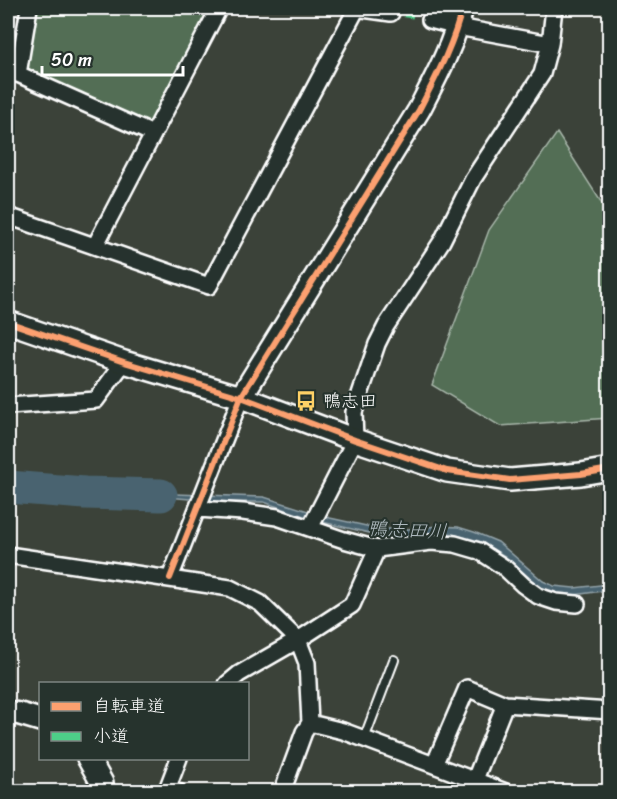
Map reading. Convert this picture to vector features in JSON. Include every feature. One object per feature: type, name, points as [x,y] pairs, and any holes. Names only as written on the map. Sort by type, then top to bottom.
[{"type":"street","points":[[29,8],[13,74],[153,134]]},
{"type":"street","points":[[95,246],[219,8]]},
{"type":"street","points":[[8,216],[209,286],[356,8],[391,13]]},
{"type":"street","points":[[311,526],[356,440],[354,412],[376,344],[442,241],[473,179],[542,74],[550,44],[554,8]]},
{"type":"street","points":[[430,20],[442,22],[460,17],[550,44]]},
{"type":"street","points":[[170,578],[241,398],[419,110],[442,65],[460,17]]},
{"type":"street","points":[[8,322],[124,362],[241,398],[447,471],[510,480],[581,474],[609,469]]},
{"type":"street","points":[[8,406],[96,400],[124,362]]},
{"type":"street","points":[[198,509],[278,517],[377,549],[431,542],[455,544],[479,551],[505,568],[538,596],[556,602],[577,604]]},
{"type":"street","points":[[229,682],[352,605],[377,549]]},
{"type":"street","points":[[8,555],[230,588],[260,603],[298,640],[307,663],[310,723],[304,732],[282,792]]},
{"type":"street","points":[[434,765],[467,688],[505,704],[609,711]]},
{"type":"street","points":[[473,786],[505,704]]},
{"type":"street","points":[[8,712],[39,720]]},
{"type":"street","points":[[310,723],[343,731],[434,765],[473,786],[506,792]]},
{"type":"street","points":[[89,760],[102,783],[101,792]]},
{"type":"street","points":[[178,792],[168,787],[179,760]]},
{"type":"lane","points":[[364,739],[394,660]]},
{"type":"green space","points":[[29,8],[211,8],[153,134],[18,74]]},
{"type":"green space","points":[[557,133],[603,205],[609,232],[609,418],[500,426],[432,385],[489,230]]},
{"type":"water","points":[[117,492],[264,497],[330,518],[380,529],[458,527],[498,542],[543,581],[554,586],[574,588],[609,584],[609,590],[574,595],[542,589],[505,556],[479,541],[445,532],[416,536],[382,536],[318,521],[264,502],[117,496]]},
{"type":"waterway","name":"鴨志田川","points":[[8,487],[85,493],[161,495]]},
{"type":"marked path","points":[[404,15],[417,17]]},
{"type":"cycle path","points":[[170,578],[241,397],[419,110],[449,47],[462,8]]},
{"type":"cycle path","points":[[8,322],[124,362],[241,397],[355,440],[447,471],[510,480],[610,469]]},
{"type":"place","name":"鴨志田","points":[[306,401]]}]
